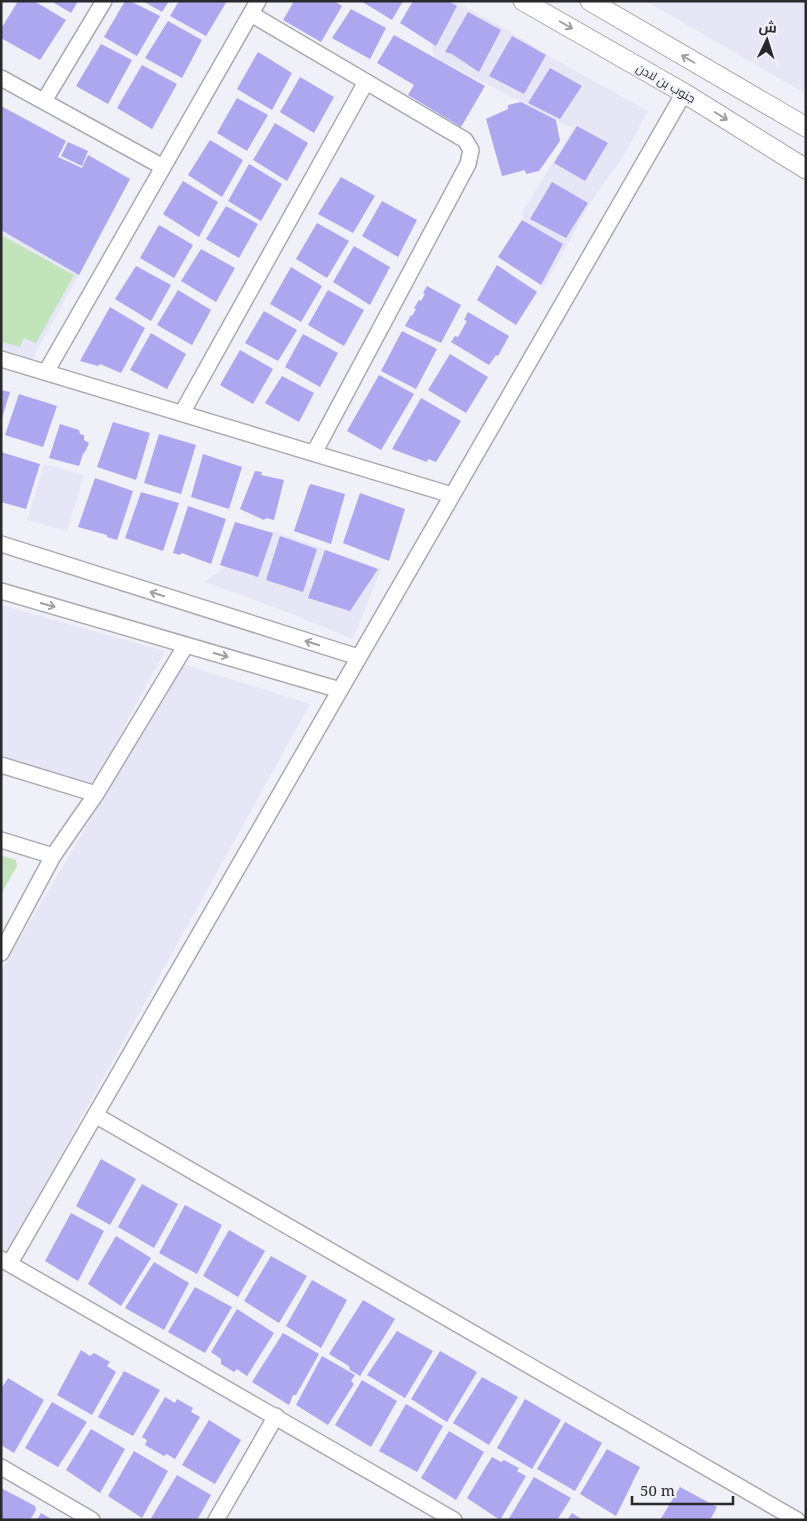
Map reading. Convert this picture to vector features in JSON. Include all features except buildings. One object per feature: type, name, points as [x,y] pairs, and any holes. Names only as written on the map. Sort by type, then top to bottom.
[{"type":"street","points":[[44,101],[104,1]]},
{"type":"street","name":"جنوب بن لادن","points":[[523,1],[684,92],[806,169]]},
{"type":"street","points":[[590,1],[806,127]]},
{"type":"street","points":[[46,372],[255,8],[366,82],[465,140],[471,150],[468,164],[314,453]]},
{"type":"street","points":[[1,78],[163,167]]},
{"type":"street","points":[[182,413],[366,82]]},
{"type":"street","points":[[454,1520],[431,1514],[276,1416],[5,1261],[95,1115],[684,92]]},
{"type":"street","points":[[1,359],[452,495]]},
{"type":"street","points":[[1,544],[358,658]]},
{"type":"street","points":[[1,591],[340,690]]},
{"type":"street","points":[[1,953],[53,856],[96,794],[186,645]]},
{"type":"street","points":[[1,765],[96,794]]},
{"type":"street","points":[[1,840],[53,856]]},
{"type":"street","points":[[95,1115],[797,1520]]},
{"type":"street","points":[[216,1520],[276,1416]]},
{"type":"street","points":[[1,1467],[92,1520]]},
{"type":"shaded area","points":[[423,1],[455,1],[648,111],[624,155],[591,202],[543,289],[522,213],[573,129],[434,57]]},
{"type":"shaded area","points":[[646,1],[806,1],[806,94]]},
{"type":"shaded area","points":[[1,230],[79,275],[32,359],[1,350]]},
{"type":"shaded area","points":[[44,464],[84,475],[67,531],[27,520]]},
{"type":"shaded area","points":[[274,531],[381,569],[353,639],[205,582]]},
{"type":"shaded area","points":[[1,605],[165,651],[92,787],[1,758]]},
{"type":"shaded area","points":[[183,664],[310,704],[6,1254],[1,1252],[1,970]]},
{"type":"green space","points":[[1,235],[74,275],[36,343],[24,338],[20,347],[1,342]]},
{"type":"green space","points":[[1,855],[16,860],[17,866],[1,894]]}]
